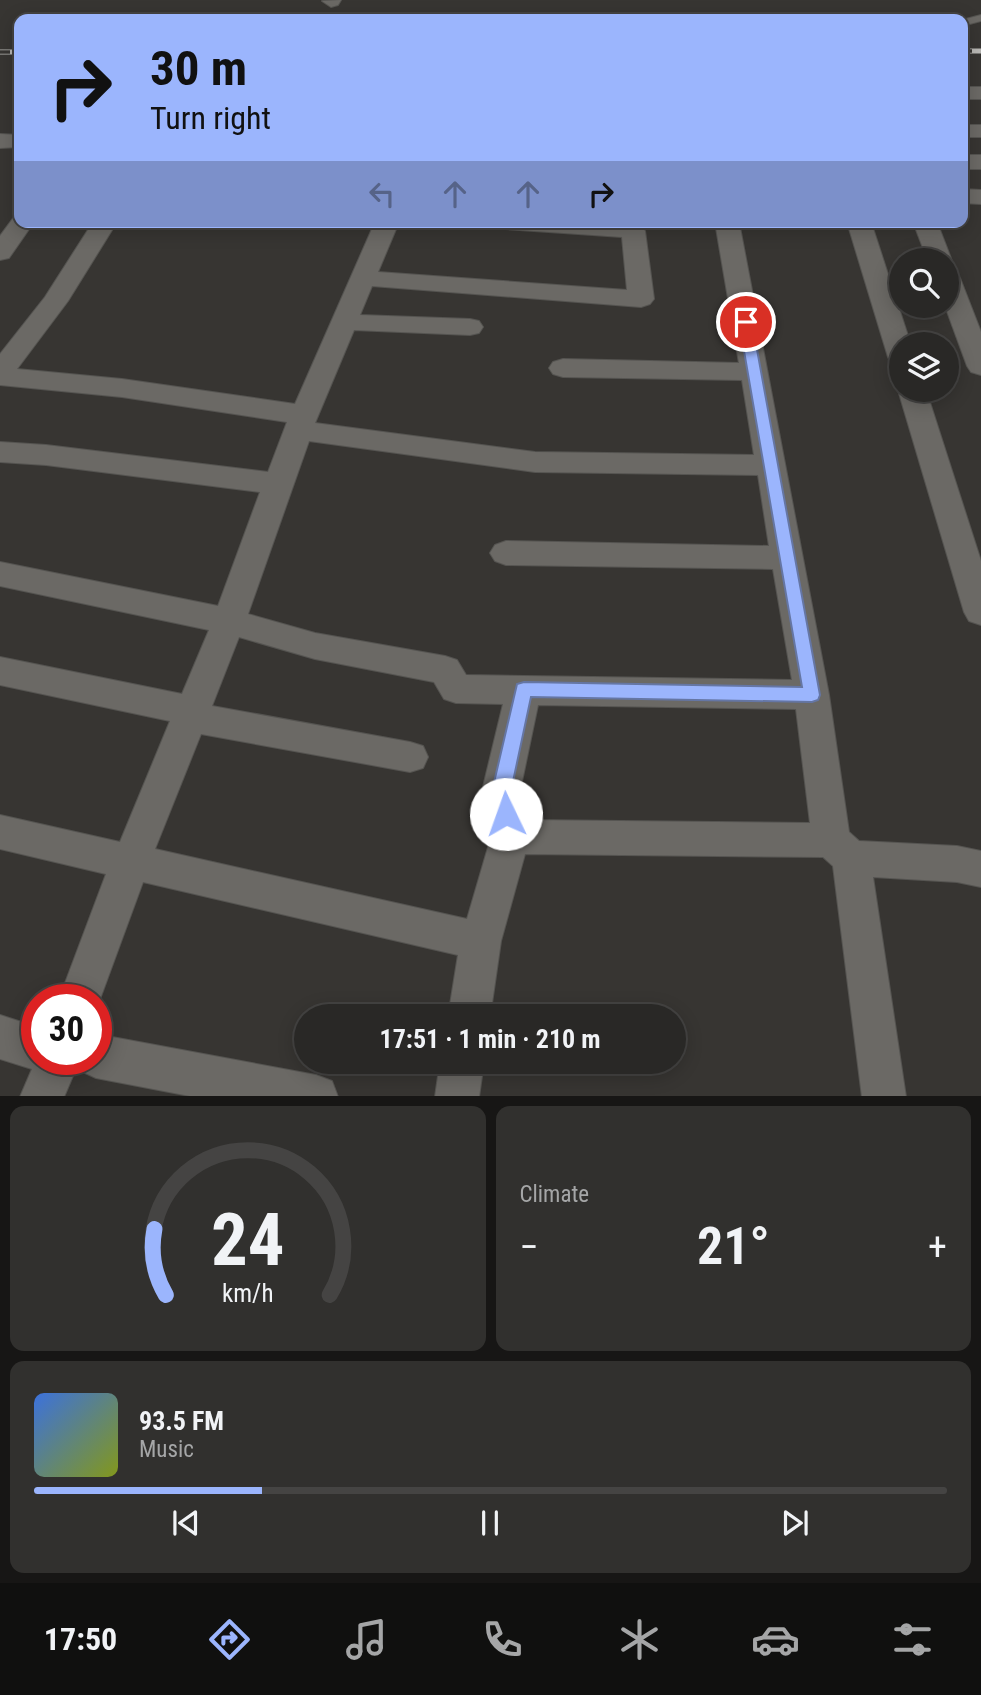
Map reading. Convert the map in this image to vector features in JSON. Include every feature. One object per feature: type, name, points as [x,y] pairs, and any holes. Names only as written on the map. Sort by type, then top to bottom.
[{"type":"street","points":[[0,253],[18,228]]},
{"type":"street","points":[[0,374],[55,301],[101,228]]},
{"type":"street","points":[[86,984],[130,863],[229,621],[301,423],[384,228]]},
{"type":"street","points":[[363,278],[641,299],[633,231],[591,228]]},
{"type":"street","points":[[728,228],[884,1096]]},
{"type":"street","points":[[861,228],[893,332]]},
{"type":"street","points":[[927,228],[935,248]]},
{"type":"street","points":[[959,309],[981,366]]},
{"type":"street","points":[[344,322],[470,327]]},
{"type":"street","points":[[563,368],[755,372]]},
{"type":"street","points":[[0,374],[122,388],[301,423],[535,462],[772,465]]},
{"type":"street","points":[[916,402],[981,612]]},
{"type":"street","points":[[0,452],[46,455],[278,484]]},
{"type":"street","points":[[506,553],[788,558]]},
{"type":"street","points":[[0,574],[229,621],[315,646],[445,670],[456,688],[812,695]]},
{"type":"street","points":[[0,671],[191,714],[410,757]]},
{"type":"street","points":[[471,1004],[481,941],[510,837],[501,791],[524,690]]},
{"type":"street","points":[[0,832],[481,941]]},
{"type":"street","points":[[510,837],[841,849],[981,869]]},
{"type":"street","points":[[0,1037],[21,1044]]},
{"type":"street","points":[[112,1059],[311,1096]]},
{"type":"street","points":[[457,1096],[460,1074]]},
{"type":"street","points":[[42,1096],[51,1075]]},
{"type":"railway","points":[[968,51],[981,51]]},
{"type":"railway","points":[[0,52],[14,52]]},
{"type":"route","points":[[506,814],[501,791],[524,690],[812,695],[746,322]]}]
